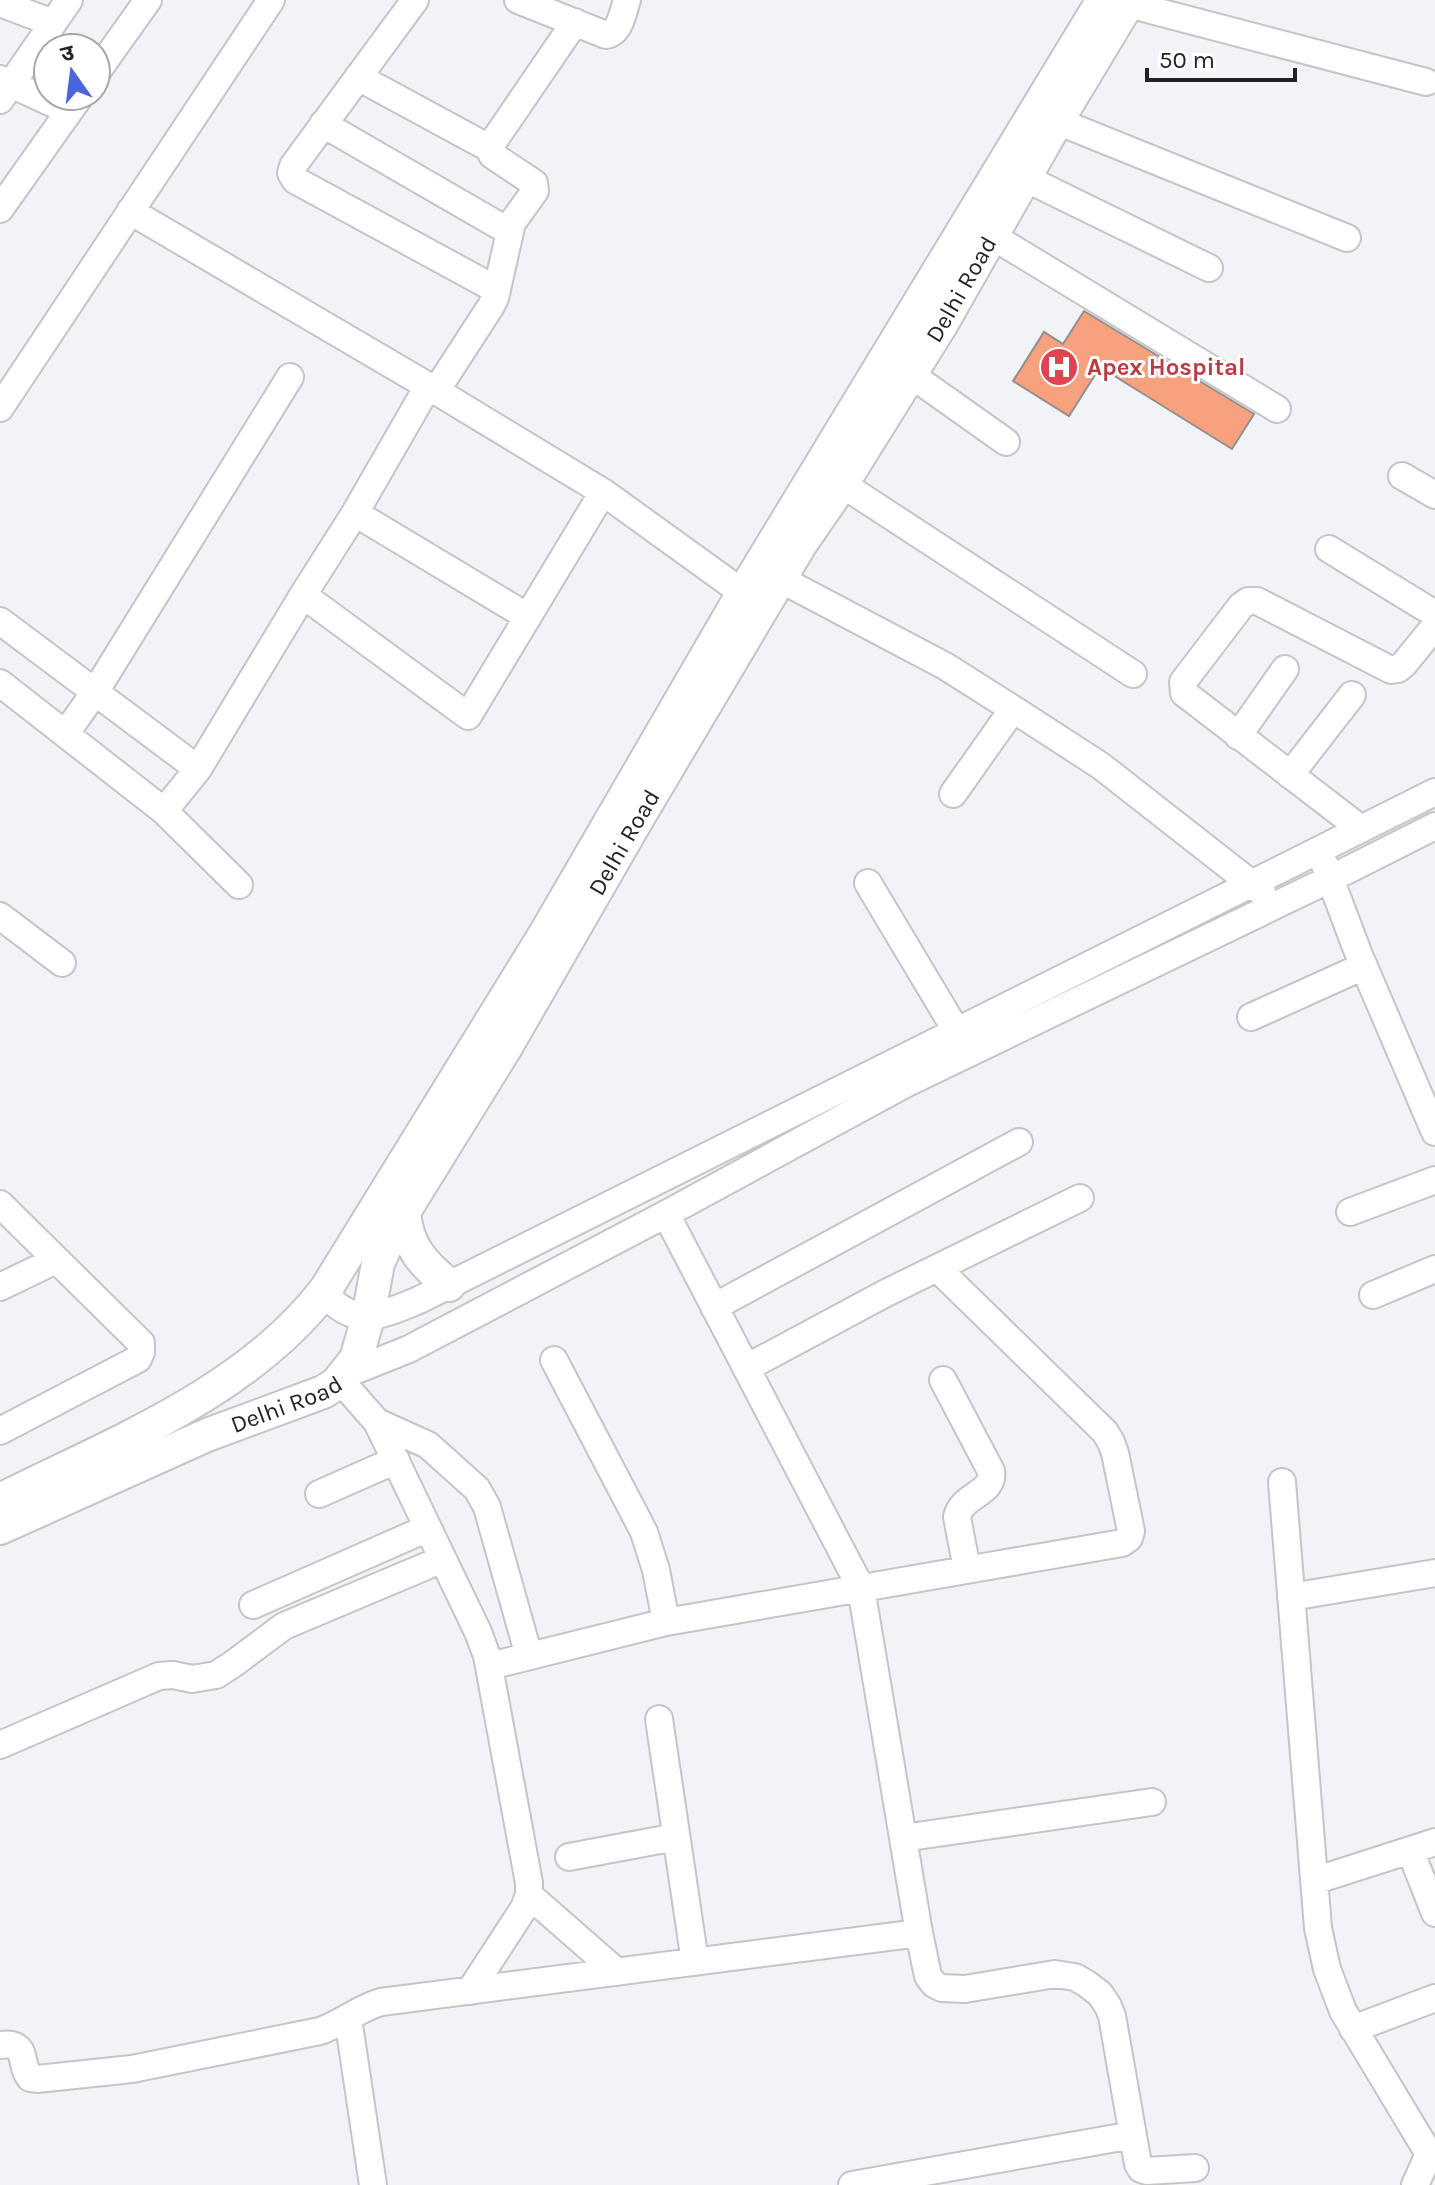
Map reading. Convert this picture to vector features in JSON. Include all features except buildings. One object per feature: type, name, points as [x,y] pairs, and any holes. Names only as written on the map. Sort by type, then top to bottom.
[{"type":"main road","name":"Delhi Road","points":[[0,1528],[207,1435],[323,1392],[342,1377],[356,1359],[368,1318],[378,1263],[394,1228],[506,1047],[635,823],[762,586],[842,484],[941,325],[1057,121],[1120,1]]},
{"type":"main road","points":[[0,1500],[210,1393],[240,1372],[313,1307],[762,586],[1120,1]]},
{"type":"main road","points":[[404,1212],[412,1245],[432,1271],[449,1285]]},
{"type":"main road","points":[[240,1372],[267,1413]]},
{"type":"street","points":[[32,94],[4,87],[69,0]]},
{"type":"street","points":[[112,51],[148,0]]},
{"type":"street","points":[[0,408],[271,0]]},
{"type":"street","points":[[415,0],[323,124],[291,173],[295,180],[497,290]]},
{"type":"street","points":[[518,0],[606,35],[616,30],[627,0]]},
{"type":"street","points":[[1120,1],[1426,82]]},
{"type":"street","points":[[0,3],[53,23]]},
{"type":"street","points":[[489,148],[575,22]]},
{"type":"street","points":[[164,811],[198,769],[432,389],[491,306],[515,216],[535,191],[534,183],[492,155],[489,148],[358,77]]},
{"type":"street","points":[[0,209],[69,112]]},
{"type":"street","points":[[1057,121],[1347,238]]},
{"type":"street","points":[[323,124],[510,232]]},
{"type":"street","points":[[1025,178],[1209,268]]},
{"type":"street","points":[[130,211],[762,586],[945,666],[1101,766],[1277,905]]},
{"type":"street","points":[[992,236],[1277,409]]},
{"type":"street","points":[[910,374],[1006,442]]},
{"type":"street","points":[[66,733],[95,692],[290,377]]},
{"type":"street","points":[[1402,476],[1435,495]]},
{"type":"street","points":[[842,484],[1133,674]]},
{"type":"street","points":[[303,595],[468,716],[603,492]]},
{"type":"street","points":[[355,513],[528,617]]},
{"type":"street","points":[[1329,549],[1435,614]]},
{"type":"street","points":[[1361,829],[1184,693],[1183,682],[1248,601],[1257,601],[1391,670],[1404,664],[1435,626]]},
{"type":"street","points":[[0,621],[198,769]]},
{"type":"street","points":[[1238,736],[1285,669]]},
{"type":"street","points":[[0,683],[164,811],[239,885]]},
{"type":"street","points":[[1290,775],[1352,695]]},
{"type":"street","points":[[953,794],[1013,709]]},
{"type":"street","points":[[324,1292],[337,1306],[368,1318],[449,1285],[1435,792]]},
{"type":"street","points":[[470,1991],[524,1908],[529,1895],[490,1666],[478,1632],[377,1422],[342,1377],[409,1349],[905,1084],[1435,826]]},
{"type":"street","points":[[1319,850],[1364,966],[1435,1131]]},
{"type":"street","points":[[868,883],[957,1032]]},
{"type":"street","points":[[0,916],[62,963]]},
{"type":"street","points":[[1251,1017],[1364,966]]},
{"type":"street","points":[[714,1307],[1019,1142]]},
{"type":"street","points":[[1350,1212],[1435,1180]]},
{"type":"street","points":[[746,1368],[886,1293],[1080,1198]]},
{"type":"street","points":[[0,1204],[141,1343],[138,1359],[0,1431]]},
{"type":"street","points":[[666,1214],[861,1588],[928,1976],[942,1988],[965,1989],[1055,1974],[1075,1977],[1087,1984],[1100,1994],[1112,2016],[1138,2164],[1147,2171],[1195,2168]]},
{"type":"street","points":[[0,1287],[56,1260]]},
{"type":"street","points":[[490,1666],[666,1622],[1122,1543],[1129,1538],[1131,1531],[1115,1453],[1105,1432],[937,1268]]},
{"type":"street","points":[[1373,1295],[1435,1269]]},
{"type":"street","points":[[554,1360],[644,1532],[656,1570],[666,1622]]},
{"type":"street","points":[[943,1380],[993,1479],[989,1486],[959,1509],[957,1517],[967,1569]]},
{"type":"street","points":[[377,1422],[428,1445],[483,1497],[529,1656]]},
{"type":"street","points":[[319,1494],[396,1460]]},
{"type":"street","points":[[1282,1482],[1318,1928],[1327,1969],[1343,2011],[1425,2126],[1432,2157],[1415,2185]]},
{"type":"street","points":[[253,1605],[428,1528]]},
{"type":"street","points":[[0,1745],[159,1676],[192,1679],[216,1675],[284,1626],[443,1559]]},
{"type":"street","points":[[1291,1597],[1435,1573]]},
{"type":"street","points":[[659,1719],[695,1962]]},
{"type":"street","points":[[903,1838],[1152,1802]]},
{"type":"street","points":[[569,1857],[676,1837]]},
{"type":"street","points":[[1314,1881],[1423,1846],[1435,1913]]},
{"type":"street","points":[[529,1895],[617,1972]]},
{"type":"street","points":[[0,2045],[16,2046],[23,2053],[25,2072],[30,2078],[132,2069],[320,2031],[381,2002],[919,1933]]},
{"type":"street","points":[[1353,2029],[1435,1998]]},
{"type":"street","points":[[348,2018],[373,2185]]},
{"type":"street","points":[[852,2185],[1133,2135]]},
{"type":"place","name":"Apex Hospital","points":[[1059,367]]}]
